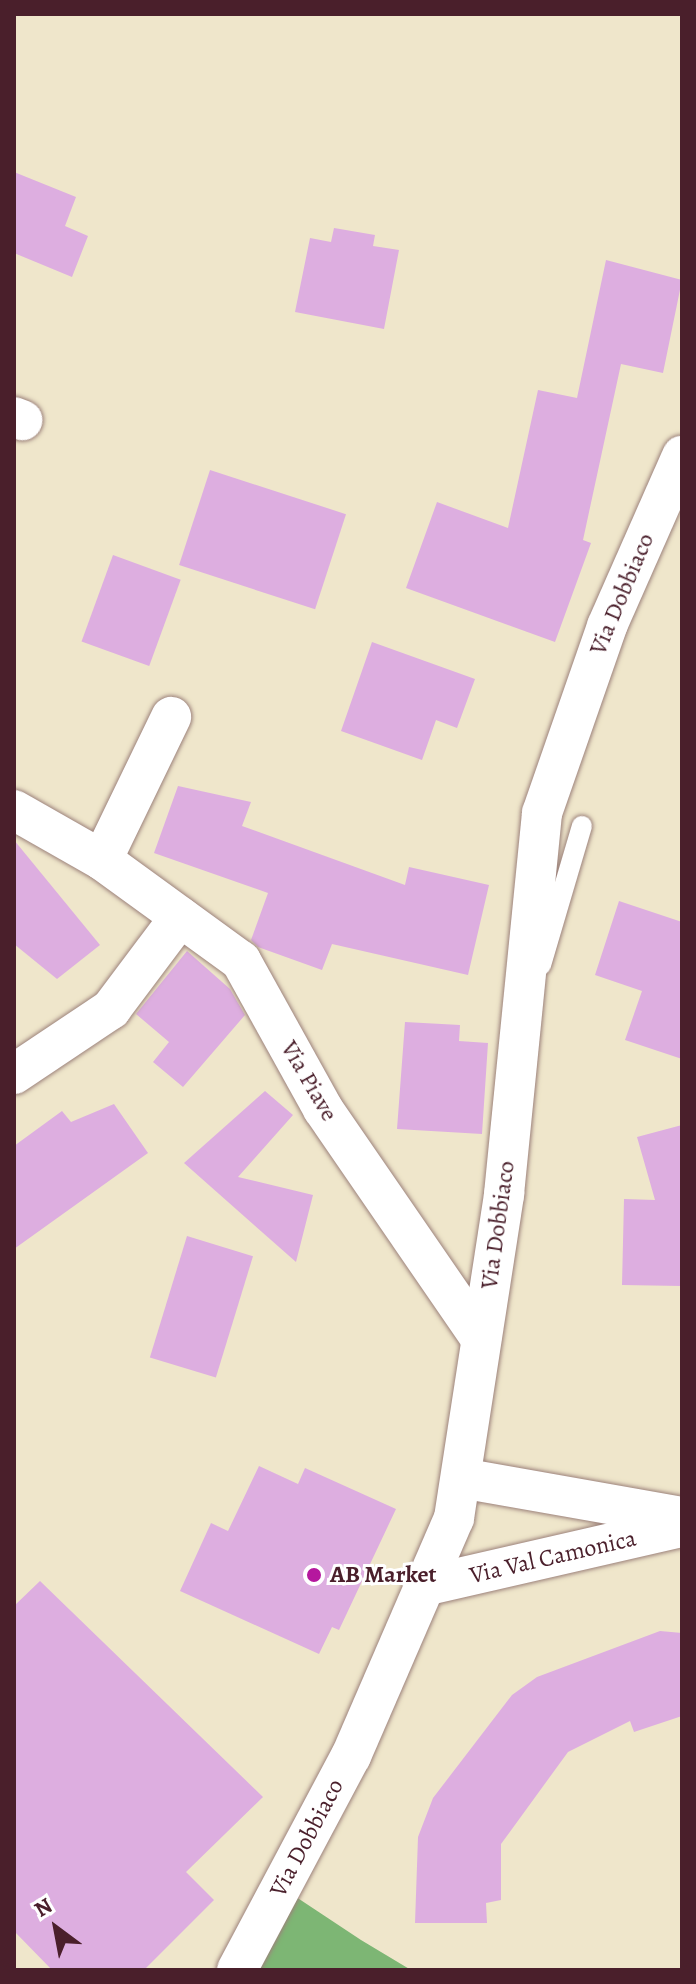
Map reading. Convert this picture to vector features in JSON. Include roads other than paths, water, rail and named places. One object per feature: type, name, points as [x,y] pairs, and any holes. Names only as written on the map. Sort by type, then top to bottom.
[{"type":"street","name":"Via Dobbiaco","points":[[237,1970],[351,1756],[454,1518],[481,1339],[522,1022],[542,813],[607,626],[682,456]]},
{"type":"street","points":[[102,860],[171,717]]},
{"type":"street","name":"Via Piave","points":[[14,810],[102,860],[241,961],[323,1109],[481,1339]]},
{"type":"street","points":[[14,1074],[111,1009],[180,917]]},
{"type":"street","name":"Via Val Camonica","points":[[461,1478],[682,1517]]},
{"type":"street","name":"Via Val Camonica","points":[[424,1586],[682,1527]]},
{"type":"lane","points":[[522,1022],[582,826]]},
{"type":"place","name":"AB Market","points":[[314,1575]]}]
